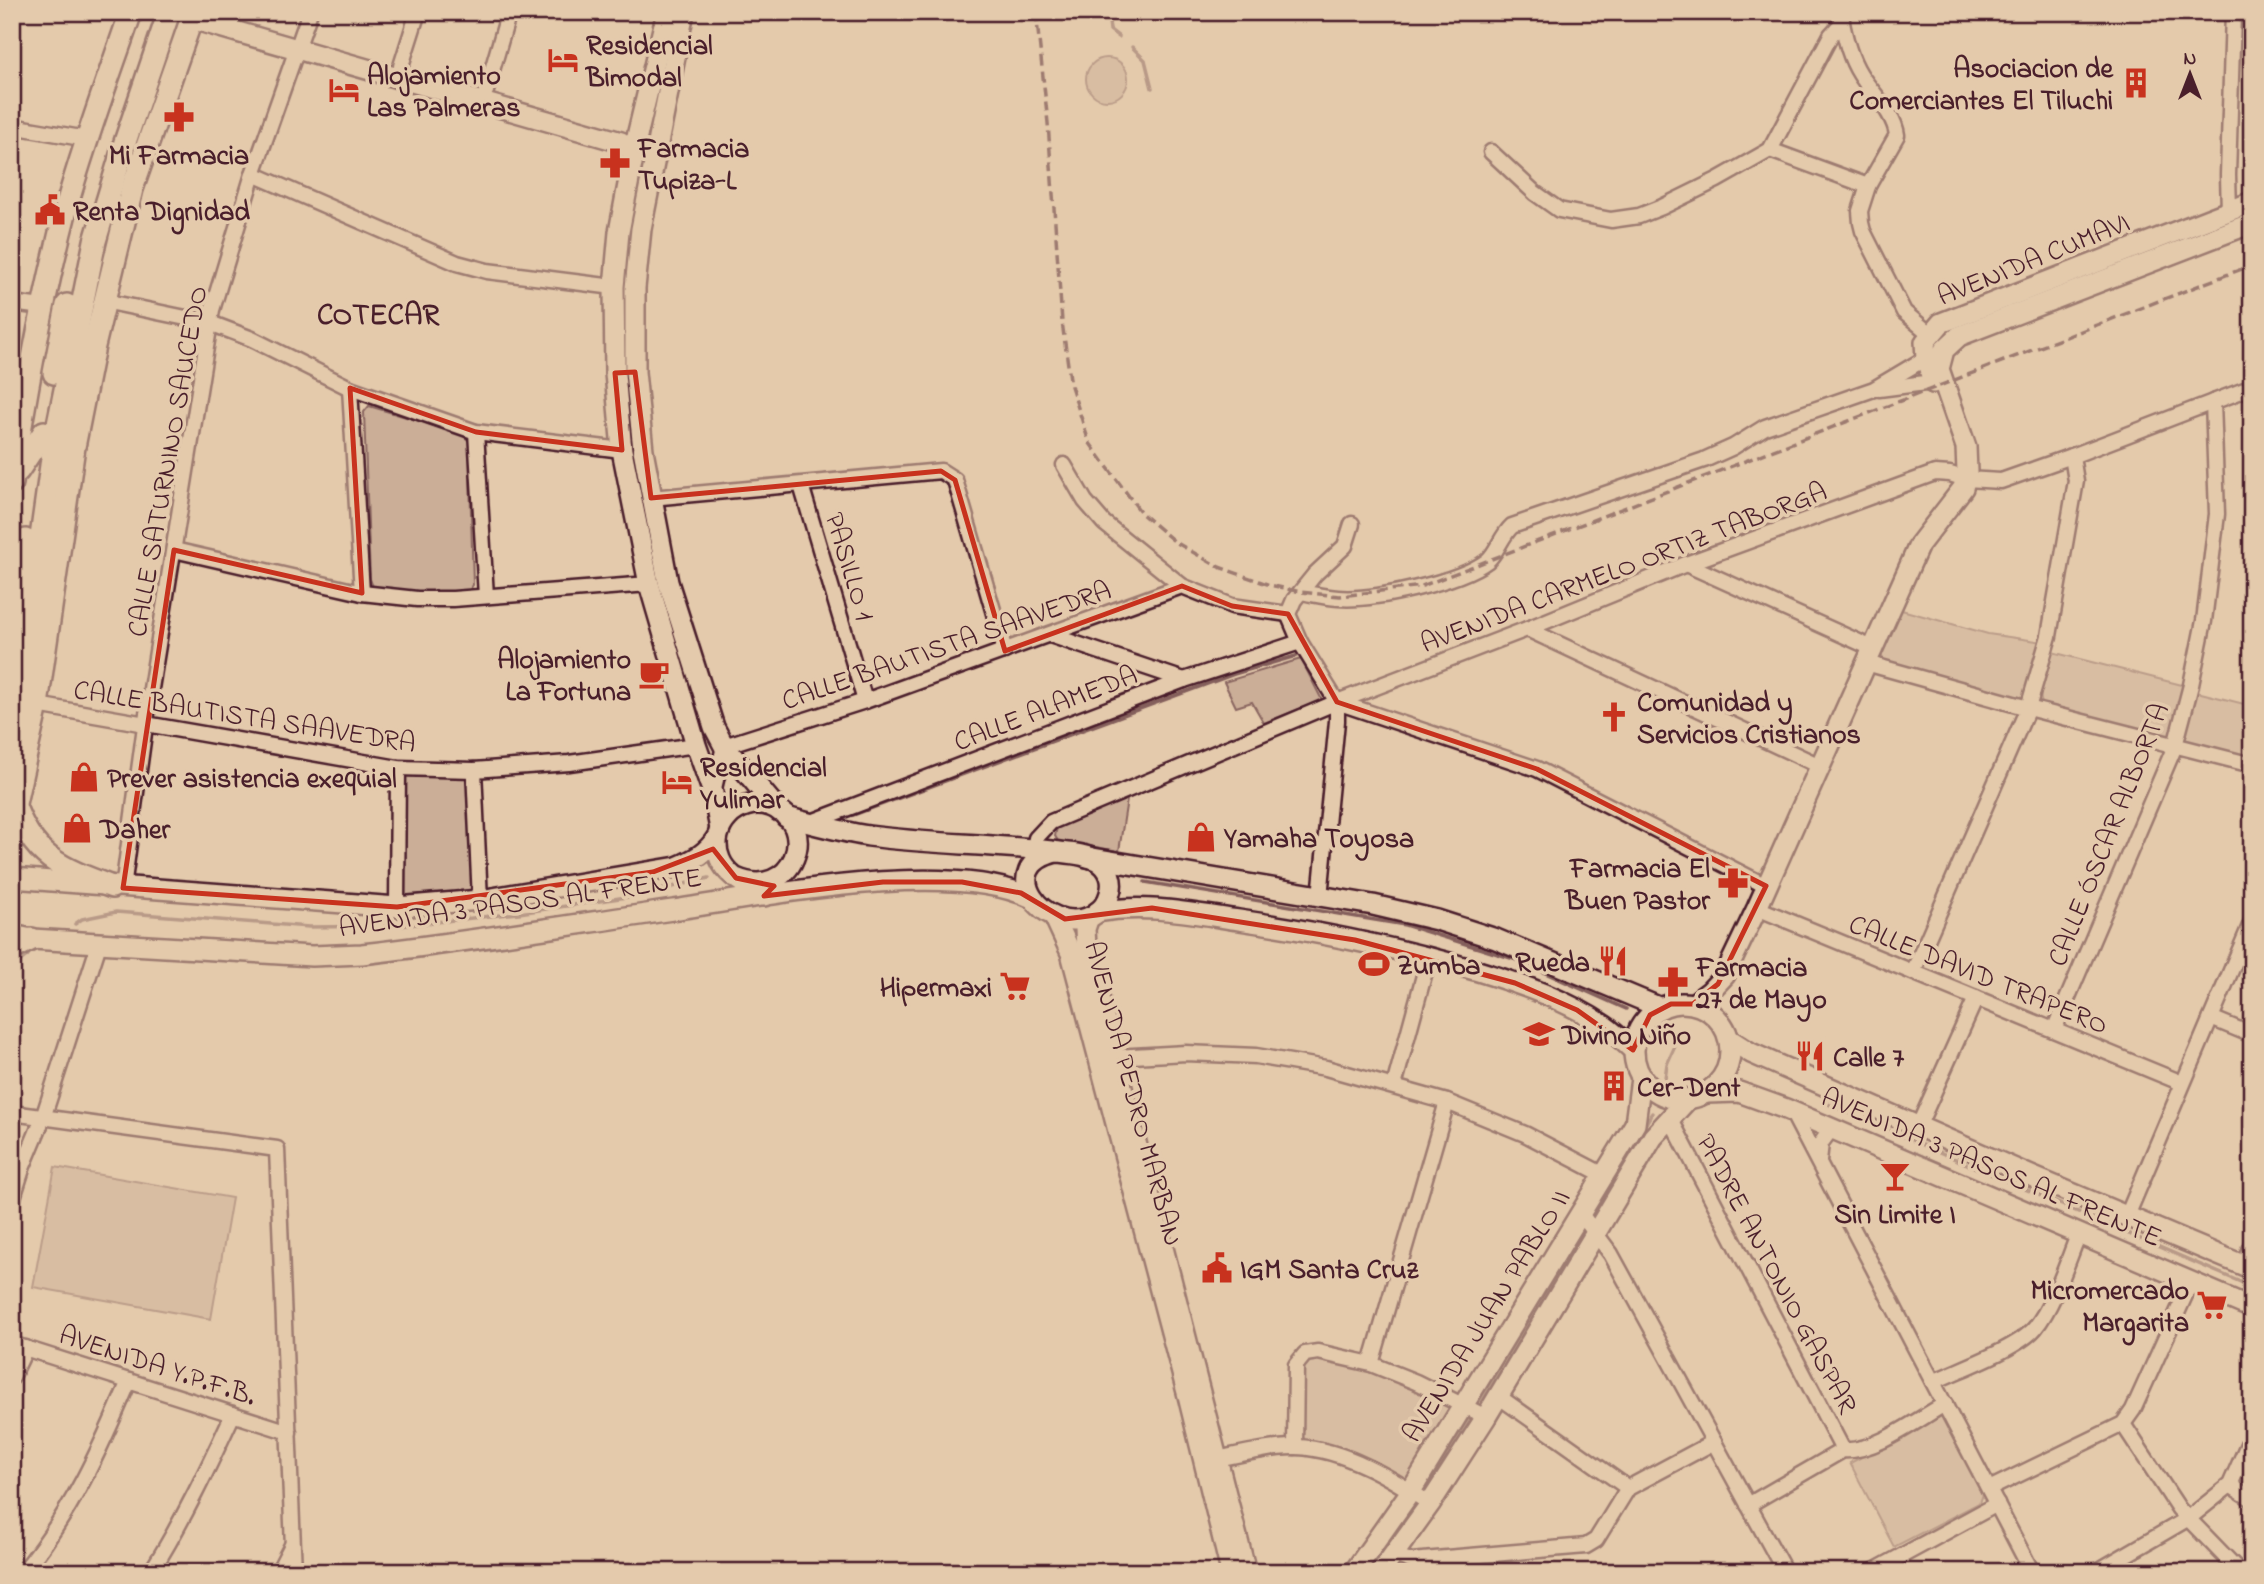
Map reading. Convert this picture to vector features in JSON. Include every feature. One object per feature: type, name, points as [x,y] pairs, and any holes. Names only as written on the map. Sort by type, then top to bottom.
[{"type":"main road","points":[[12,479],[42,307],[68,204],[87,139],[131,12]]},
{"type":"main road","points":[[12,622],[59,339],[112,140],[156,12]]},
{"type":"main road","points":[[12,745],[54,444],[95,241],[169,12]]},
{"type":"main road","points":[[218,12],[300,43],[621,142],[634,153]]},
{"type":"main road","points":[[667,12],[638,132],[619,232],[614,287],[615,373],[622,450],[649,584],[696,745],[713,793],[720,860],[736,878],[764,896],[792,863],[797,844],[792,825],[724,746],[714,727],[668,582],[643,450],[635,372],[635,288],[641,229],[684,12]]},
{"type":"main road","points":[[117,887],[84,876],[49,859],[32,842],[13,809],[37,705],[74,447],[104,301],[132,189],[193,15],[401,66],[623,134],[638,132]]},
{"type":"main road","name":"AVENIDA CUMAVI","points":[[1966,472],[1926,358],[1925,342],[1941,323],[2252,202]]},
{"type":"main road","name":"AVENIDA CUMAVI","points":[[1966,472],[1966,447],[1939,369],[1944,351],[1959,336],[2252,223]]},
{"type":"main road","points":[[2038,285],[2047,304]]},
{"type":"main road","points":[[615,373],[635,372]]},
{"type":"main road","points":[[12,479],[44,432]]},
{"type":"main road","points":[[44,516],[74,447]]},
{"type":"main road","points":[[1726,1033],[1705,1009],[1693,1004],[1671,1004],[1661,1008],[1641,1025],[1635,1037],[1633,1050],[1636,1069],[1641,1078],[1657,1093],[1666,1097],[1688,1099],[1707,1093],[1724,1075],[1731,1051],[1721,1001],[1725,975],[1919,545],[1949,508],[1966,472]]},
{"type":"main road","points":[[719,833],[734,811],[745,806],[768,806],[809,823],[869,836],[1056,852],[1373,905],[1437,920],[1496,939],[1661,1008]]},
{"type":"main road","name":"AVENIDA 3 PASOS AL FRENTE","points":[[12,878],[397,907],[480,900],[677,867],[709,850],[719,833]]},
{"type":"main road","points":[[1056,852],[1038,859],[1032,865],[1026,881],[1032,898],[1054,916],[1065,919],[1122,907],[1152,908],[1315,933],[1429,957],[1515,983],[1552,998],[1604,1026],[1633,1050]]},
{"type":"main road","points":[[1087,857],[1105,867],[1110,877],[1110,897],[1093,915]]},
{"type":"main road","points":[[736,878],[746,882],[768,882],[786,871]]},
{"type":"main road","name":"AVENIDA 3 PASOS AL FRENTE","points":[[22,937],[312,956],[362,954],[436,945],[764,896],[883,882],[962,882],[1004,888],[1032,898]]},
{"type":"main road","name":"AVENIDA PEDRO MARBAN","points":[[1093,915],[1085,929],[1086,947],[1246,1572]]},
{"type":"main road","name":"AVENIDA PEDRO MARBAN","points":[[1054,916],[1071,953],[1188,1396],[1231,1572]]},
{"type":"main road","points":[[12,949],[22,937]]},
{"type":"main road","points":[[1693,1004],[1725,975]]},
{"type":"main road","name":"AVENIDA 3 PASOS AL FRENTE","points":[[1726,1033],[1751,1053],[1919,1127],[2024,1192],[2079,1233],[2252,1308]]},
{"type":"main road","name":"AVENIDA JUAN PABLO II","points":[[1354,1572],[1410,1491],[1635,1124],[1641,1078]]},
{"type":"main road","name":"AVENIDA 3 PASOS AL FRENTE","points":[[1707,1093],[1739,1092],[1832,1128],[2024,1192],[2127,1216],[2247,1267]]},
{"type":"main road","name":"AVENIDA JUAN PABLO II","points":[[1381,1572],[1430,1504],[1486,1417],[1653,1137],[1688,1099]]},
{"type":"street","name":"CALLE SATURNINO SAUCEDO","points":[[117,887],[210,323],[253,174],[310,12]]},
{"type":"street","points":[[401,66],[418,12]]},
{"type":"street","points":[[486,91],[509,12]]},
{"type":"street","points":[[2230,211],[2228,174],[2233,12]]},
{"type":"street","points":[[1491,152],[1535,193],[1559,210],[1611,220],[1639,216],[1717,180],[1770,150],[1842,18]]},
{"type":"street","points":[[1842,18],[1852,61],[1896,127],[1897,135],[1868,187],[1860,211],[1863,231],[1904,312],[1930,334]]},
{"type":"street","points":[[12,126],[87,139]]},
{"type":"street","points":[[1770,150],[1868,187]]},
{"type":"street","points":[[253,174],[457,263],[487,271],[614,287]]},
{"type":"street","points":[[104,301],[210,323],[252,338],[350,388],[476,432],[622,450]]},
{"type":"street","points":[[12,303],[42,307]]},
{"type":"street","points":[[1300,592],[1339,598],[1403,592],[1445,581],[1489,560],[1502,537],[1512,526],[1704,460],[1733,447],[1765,427],[1874,389],[1926,358]]},
{"type":"street","points":[[1874,389],[1933,382]]},
{"type":"street","name":"AVENIDA CARMELO ORTIZ TABORGA","points":[[1034,849],[1042,830],[1051,822],[1337,702],[1686,564],[1935,473],[1966,472],[2001,481],[2072,457],[2252,387]]},
{"type":"street","points":[[350,388],[362,593]]},
{"type":"street","name":"CALLE ÓSCAR ALBORTA","points":[[2054,1030],[2175,746],[2199,645],[2214,545],[2217,473],[2213,402]]},
{"type":"street","points":[[476,432],[486,596]]},
{"type":"street","points":[[1913,972],[2028,708],[2049,636],[2076,481],[2072,457]]},
{"type":"street","points":[[1064,464],[1085,501],[1104,523],[1182,586],[1232,606],[1288,614]]},
{"type":"street","points":[[651,498],[941,471],[955,480],[1005,651]]},
{"type":"street","name":"PASILLO 1","points":[[801,485],[865,701]]},
{"type":"street","points":[[1320,897],[1337,702],[1300,642],[1288,614],[1294,600],[1315,574],[1345,546],[1353,524]]},
{"type":"street","points":[[174,550],[362,593],[417,599],[453,599],[649,584]]},
{"type":"street","points":[[1686,564],[1869,655],[2028,708],[2252,765]]},
{"type":"street","name":"CALLE BAUTISTA SAAVEDRA","points":[[724,746],[865,701],[1182,586]]},
{"type":"street","points":[[1527,629],[1820,766]]},
{"type":"street","points":[[1050,635],[1184,680]]},
{"type":"street","name":"CALLE ALAMEDA","points":[[809,823],[1184,680],[1300,642]]},
{"type":"street","points":[[1337,702],[1537,769],[1766,886]]},
{"type":"street","name":"CALLE BAUTISTA SAAVEDRA","points":[[37,705],[145,726],[398,768],[474,770],[569,762],[696,745]]},
{"type":"street","points":[[713,793],[724,746]]},
{"type":"street","points":[[397,907],[398,768]]},
{"type":"street","points":[[474,770],[480,900]]},
{"type":"street","name":"CALLE DAVID TRAPERO","points":[[1757,908],[2182,1083]]},
{"type":"street","points":[[2127,1216],[2252,921]]},
{"type":"street","points":[[12,1201],[43,1118],[100,942]]},
{"type":"street","points":[[1394,1086],[1429,957]]},
{"type":"street","points":[[1919,1127],[1976,998]]},
{"type":"street","points":[[2211,1018],[2252,1035]]},
{"type":"street","points":[[1115,1057],[1186,1053],[1256,1056],[1326,1068],[1447,1102],[1525,1134],[1604,1175]]},
{"type":"street","points":[[1371,1364],[1447,1102]]},
{"type":"street","points":[[1793,1112],[2032,1572]]},
{"type":"street","points":[[12,1113],[276,1149],[294,1572]]},
{"type":"street","name":"PADRE ANTONIO GASPAR","points":[[1670,1118],[1843,1450]]},
{"type":"street","points":[[1819,1161],[1821,1143],[1832,1128]]},
{"type":"street","points":[[1581,1214],[1611,1254],[1785,1572]]},
{"type":"street","points":[[1933,1382],[2020,1341],[2034,1329],[2046,1311],[2079,1233]]},
{"type":"street","points":[[2247,1267],[2252,1243]]},
{"type":"street","points":[[1989,1489],[2123,1424],[2133,1410],[2191,1282]]},
{"type":"street","points":[[12,1377],[19,1346]]},
{"type":"street","name":"AVENIDA Y.P.F.B.","points":[[19,1346],[289,1432]]},
{"type":"street","points":[[1295,1447],[1296,1365],[1305,1354],[1318,1352],[1371,1364],[1463,1404],[1486,1417]]},
{"type":"street","points":[[23,1572],[72,1502],[103,1442],[129,1381]]},
{"type":"street","points":[[1498,1396],[1628,1488]]},
{"type":"street","points":[[1748,1505],[1843,1450],[1856,1451],[1871,1446],[1945,1404]]},
{"type":"street","points":[[151,1572],[173,1537],[233,1414]]},
{"type":"street","points":[[2123,1424],[2179,1508],[2240,1572]]},
{"type":"street","points":[[2095,1572],[2189,1518],[2230,1485],[2252,1435]]},
{"type":"street","points":[[1394,1555],[1411,1561],[1586,1546],[1596,1540],[1628,1488],[1714,1442]]},
{"type":"street","points":[[1217,1459],[1295,1447],[1340,1456],[1430,1504]]},
{"type":"street","points":[[2230,1485],[2252,1499]]},
{"type":"street","points":[[1872,1572],[1997,1504]]},
{"type":"street","points":[[278,1572],[293,1541]]},
{"type":"highlighted area","points":[[635,372],[651,498],[941,471],[955,480],[1005,651],[1182,586],[1232,606],[1288,614],[1337,702],[1537,769],[1766,886],[1718,984],[1693,1004],[1671,1004],[1650,1015],[1633,1050],[1577,1010],[1515,983],[1355,940],[1152,908],[1065,919],[1021,893],[962,882],[883,882],[764,896],[774,886],[736,878],[713,849],[653,872],[397,907],[123,888],[174,550],[362,593],[350,388],[476,432],[622,450],[615,373]]},
{"type":"shaded area","points":[[1107,58],[1122,64],[1128,79],[1122,94],[1107,100],[1092,94],[1086,79],[1092,64]]},
{"type":"shaded area","points":[[369,406],[460,433],[469,441],[473,585],[468,592],[463,594],[374,589],[370,579],[364,412]]},
{"type":"shaded area","points":[[1898,609],[1988,634],[2043,642],[2025,696],[2018,698],[1884,662],[1880,651]]},
{"type":"shaded area","points":[[2052,652],[2186,686],[2172,736],[2044,707],[2041,702],[2041,688]]},
{"type":"shaded area","points":[[1301,659],[1322,700],[1264,723],[1252,702],[1236,707],[1224,682]]},
{"type":"shaded area","points":[[2197,692],[2252,706],[2252,757],[2183,740]]},
{"type":"shaded area","points":[[404,773],[472,774],[474,892],[407,896],[403,893]]},
{"type":"shaded area","points":[[1128,793],[1119,851],[1058,841],[1055,836],[1058,823]]},
{"type":"shaded area","points":[[55,1167],[232,1198],[211,1319],[33,1287]]},
{"type":"shaded area","points":[[1308,1360],[1382,1374],[1456,1405],[1408,1482],[1306,1442],[1301,1434],[1302,1367]]},
{"type":"shaded area","points":[[1943,1415],[1982,1494],[1979,1503],[1894,1547],[1850,1463]]},
{"type":"waterway","points":[[1108,12],[1110,30],[1119,37]]},
{"type":"waterway","points":[[1132,47],[1145,60],[1152,88]]},
{"type":"waterway","points":[[853,815],[1234,674],[1296,656]]},
{"type":"waterway","points":[[75,924],[82,919],[116,912],[309,927],[399,926],[519,913],[640,895],[709,878]]},
{"type":"waterway","points":[[1145,882],[1405,925],[1514,959],[1626,1009]]},
{"type":"waterway","points":[[12,967],[28,955]]},
{"type":"waterway","points":[[1664,1085],[1667,1064],[1680,1035]]},
{"type":"waterway","points":[[1828,1104],[2252,1287]]},
{"type":"waterway","points":[[1642,1130],[1652,1113]]},
{"type":"waterway","points":[[1594,1213],[1631,1149]]},
{"type":"waterway","points":[[1480,1401],[1583,1231]]},
{"type":"waterway","points":[[1425,1488],[1470,1418]]},
{"type":"waterway","points":[[1397,1527],[1414,1504]]},
{"type":"railway","points":[[1036,12],[1048,123],[1062,322],[1071,386],[1089,442],[1142,514],[1175,542],[1219,567],[1270,585],[1301,592],[1340,596],[1422,586],[2252,265]]},
{"type":"place","name":"Residencial Bimodal","points":[[563,60]]},
{"type":"place","name":"Asociacion de Comerciantes El Tiluchi","points":[[2136,83]]},
{"type":"place","name":"Alojamiento Las Palmeras","points":[[344,90]]},
{"type":"place","name":"Mi Farmacia","points":[[179,117]]},
{"type":"place","name":"Farmacia Tupiza-L","points":[[615,163]]},
{"type":"place","name":"Renta Dignidad","points":[[50,210]]},
{"type":"place","name":"Alojamiento La Fortuna","points":[[654,674]]},
{"type":"place","name":"Comunidad y Servicios Cristianos","points":[[1614,717]]},
{"type":"place","name":"Prever asistencia exequial","points":[[84,777]]},
{"type":"place","name":"Residencial Yulimar","points":[[677,782]]},
{"type":"place","name":"Daher","points":[[77,828]]},
{"type":"place","name":"Yamaha Toyosa","points":[[1201,837]]},
{"type":"place","name":"Farmacia El Buen Pastor","points":[[1733,883]]},
{"type":"place","name":"Rueda","points":[[1613,961]]},
{"type":"place","name":"Zumba","points":[[1374,964]]},
{"type":"place","name":"Farmacia 27 de Mayo","points":[[1673,982]]},
{"type":"place","name":"Hipermaxi","points":[[1015,986]]},
{"type":"place","name":"Divino Niño","points":[[1539,1034]]},
{"type":"place","name":"Calle 7","points":[[1810,1056]]},
{"type":"place","name":"Cer-Dent","points":[[1614,1086]]},
{"type":"place","name":"Sin Limite I","points":[[1895,1176]]},
{"type":"place","name":"IGM Santa Cruz","points":[[1217,1268]]},
{"type":"place","name":"Micromercado Margarita","points":[[2212,1305]]},
{"type":"district","name":"COTECAR","points":[[378,314]]}]
